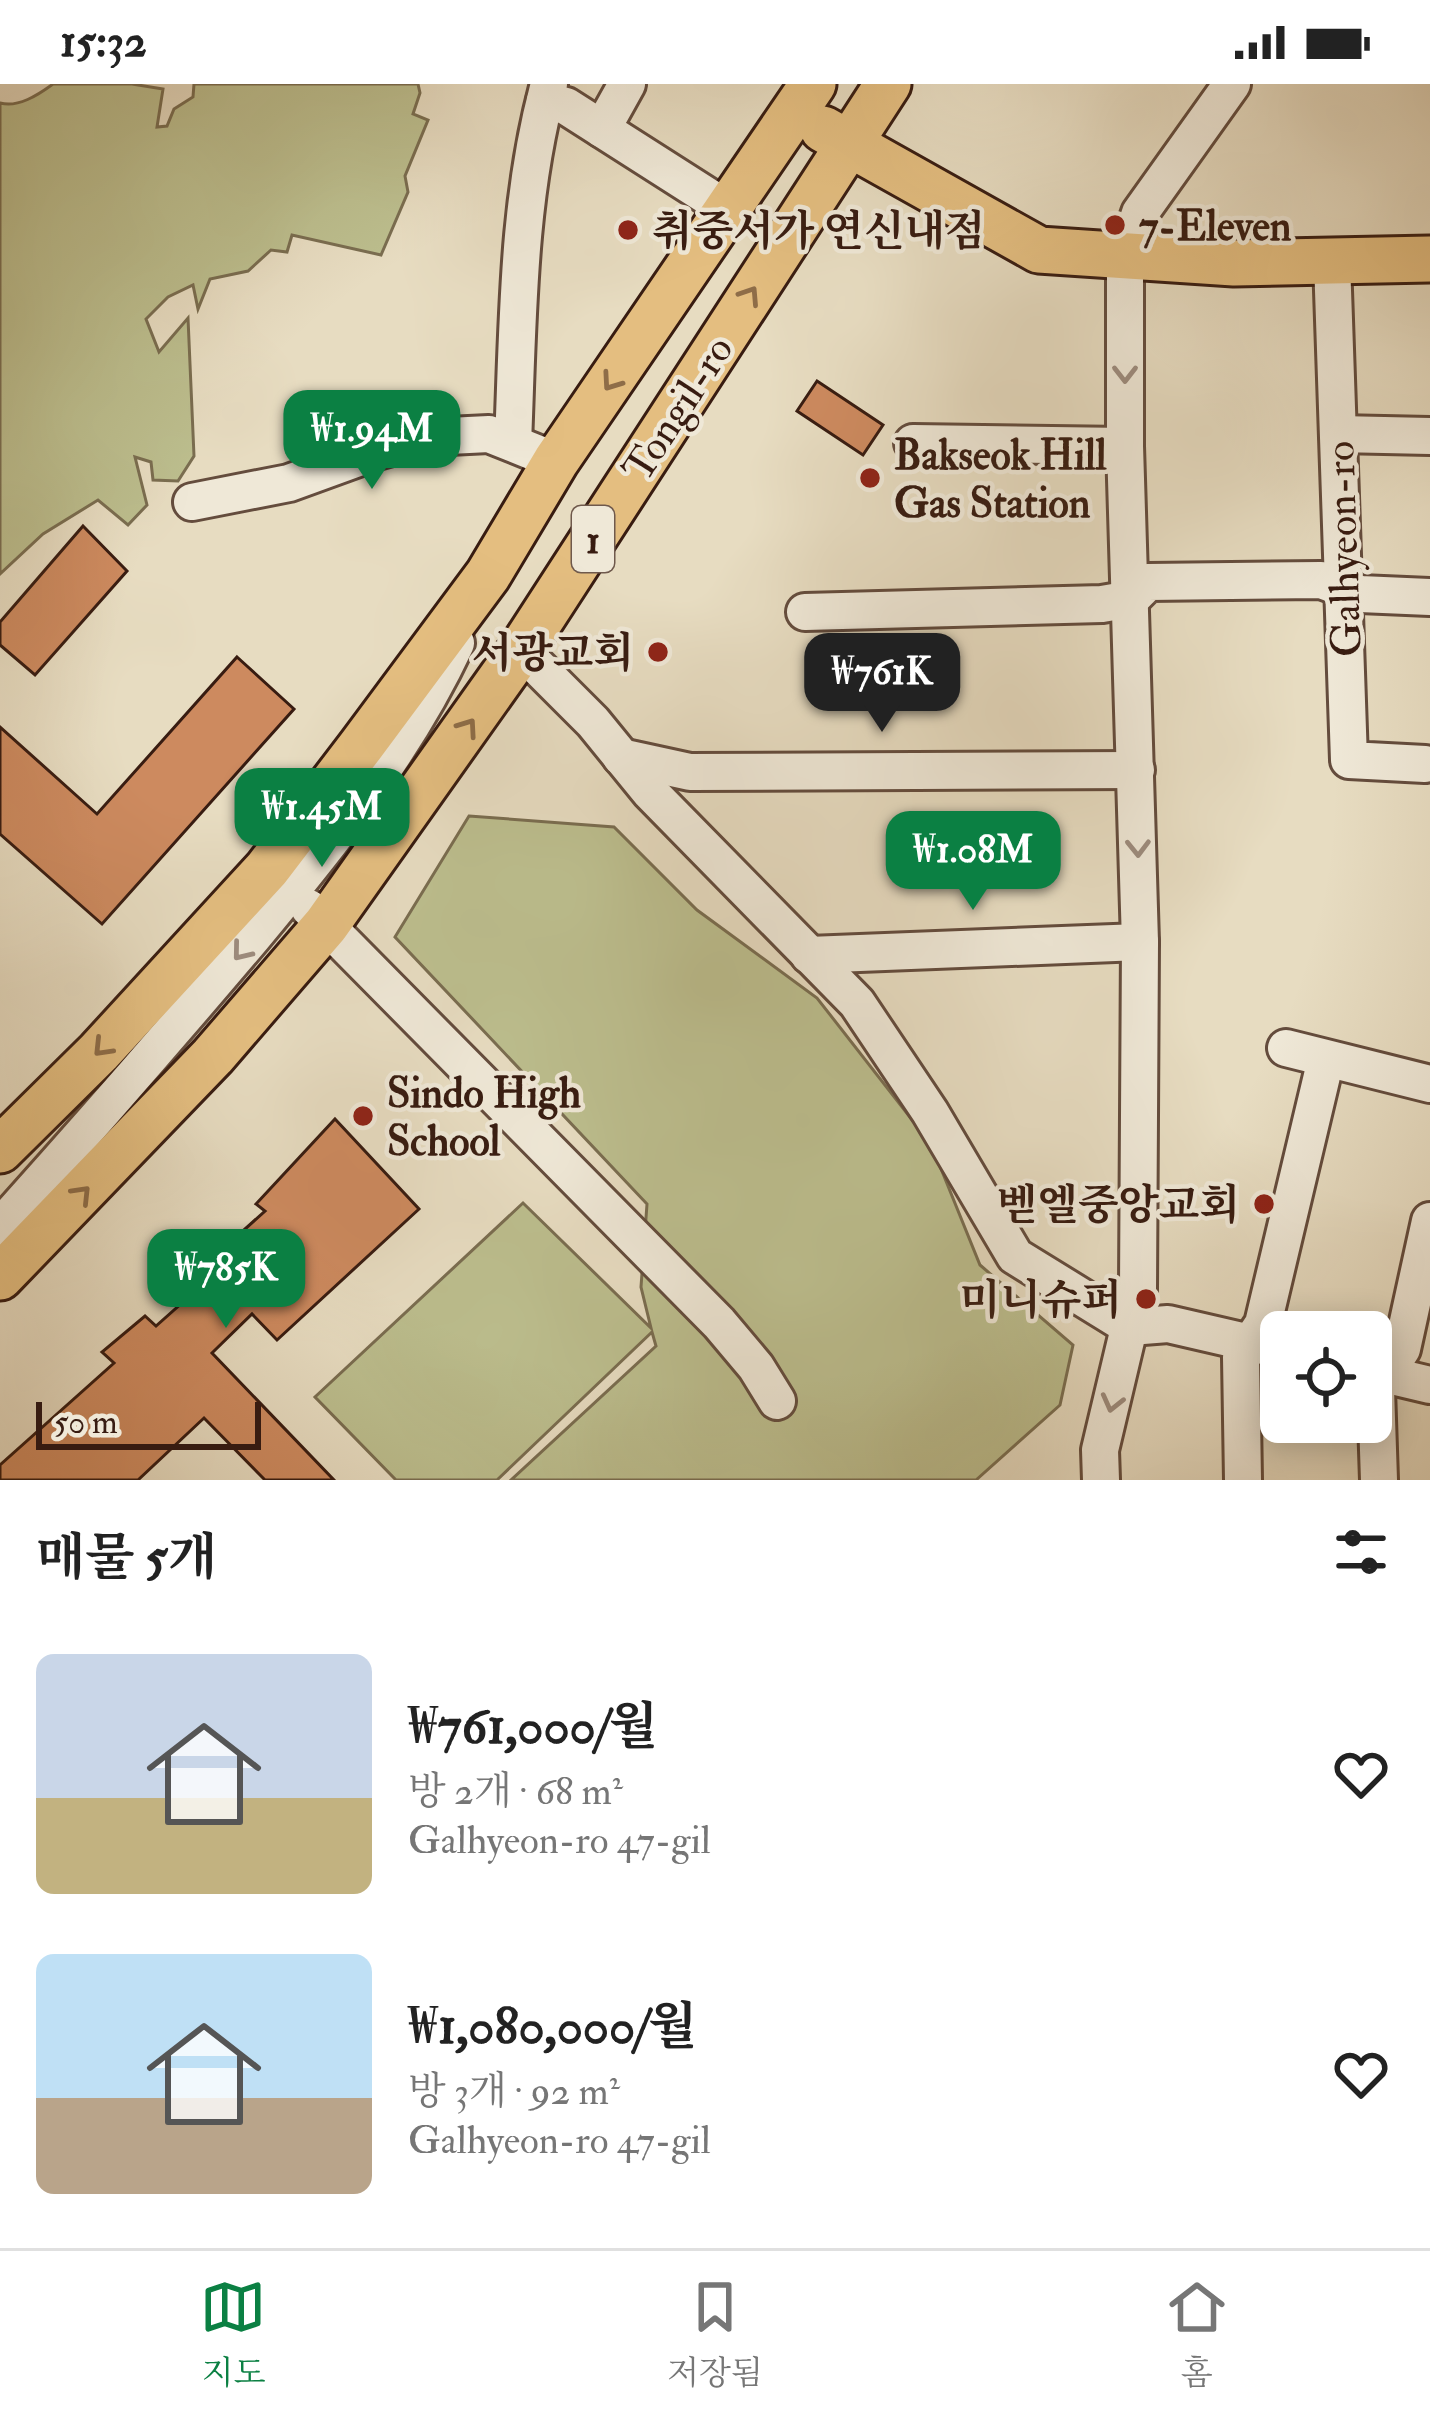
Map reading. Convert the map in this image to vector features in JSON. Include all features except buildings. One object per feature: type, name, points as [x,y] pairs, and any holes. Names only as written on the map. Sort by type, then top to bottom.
[{"type":"main road","name":"Tongil-ro","points":[[0,1277],[198,1072],[326,925],[521,650],[888,84]]},
{"type":"main road","name":"Tongil-ro","points":[[0,1150],[279,880],[804,98]]},
{"type":"main road","points":[[804,98],[849,145],[1039,250],[1234,263],[1430,259]]},
{"type":"street","points":[[602,129],[627,84]]},
{"type":"street","points":[[1101,1480],[1100,1450],[1138,1290],[1141,942],[1125,446],[1125,257],[1140,213],[1232,84]]},
{"type":"street","points":[[513,443],[521,255],[536,136],[547,93],[729,210]]},
{"type":"street","name":"Galhyeon-ro","points":[[1332,261],[1349,760],[1425,764]]},
{"type":"street","points":[[192,502],[289,483],[428,437],[489,434],[556,461]]},
{"type":"street","points":[[1338,434],[1430,436]]},
{"type":"street","points":[[913,443],[1125,446]]},
{"type":"street","points":[[805,612],[1102,604],[1132,599],[1148,583],[1321,580],[1360,594],[1430,597]]},
{"type":"street","points":[[521,650],[857,1003],[930,1112],[1015,1256],[1130,1328],[1168,1324],[1260,1346]]},
{"type":"street","points":[[621,757],[690,772],[1136,770]]},
{"type":"street","points":[[0,1227],[182,1024],[279,880],[718,1323],[756,1367],[777,1401]]},
{"type":"street","points":[[809,955],[1141,942]]},
{"type":"street","points":[[1286,1048],[1430,1084]]},
{"type":"street","points":[[1266,1311],[1326,1059]]},
{"type":"street","points":[[1392,1359],[1402,1349],[1430,1221]]},
{"type":"street","points":[[1243,1480],[1241,1357],[1260,1349]]},
{"type":"street","points":[[1392,1376],[1430,1385]]},
{"type":"street","points":[[1378,1443],[1379,1480]]},
{"type":"green space","points":[[53,84],[163,89],[157,127],[167,126],[174,109],[193,97],[194,84],[418,84],[413,114],[428,120],[405,176],[408,192],[381,255],[292,235],[287,252],[271,250],[248,271],[210,279],[198,309],[193,285],[168,297],[146,319],[159,352],[188,318],[194,456],[178,481],[153,480],[151,462],[135,457],[147,505],[128,525],[98,500],[43,534],[0,574],[0,103],[21,102]]},
{"type":"green space","points":[[469,816],[614,827],[697,910],[817,998],[931,1144],[980,1265],[1073,1345],[1060,1405],[976,1480],[511,1480],[656,1346],[652,1332],[497,1480],[396,1480],[315,1397],[523,1203],[651,1328],[641,1287],[647,1204],[395,937]]},
{"type":"place","name":"7-Eleven","points":[[1115,225]]},
{"type":"place","name":"취중서가 연신내점","points":[[628,230]]},
{"type":"place","name":"Bakseok Hill Gas Station","points":[[870,478]]},
{"type":"place","name":"서광교회","points":[[658,652]]},
{"type":"place","name":"Sindo High School","points":[[363,1116]]},
{"type":"place","name":"벧엘중앙교회","points":[[1264,1204]]},
{"type":"place","name":"미니슈퍼","points":[[1146,1299]]}]
